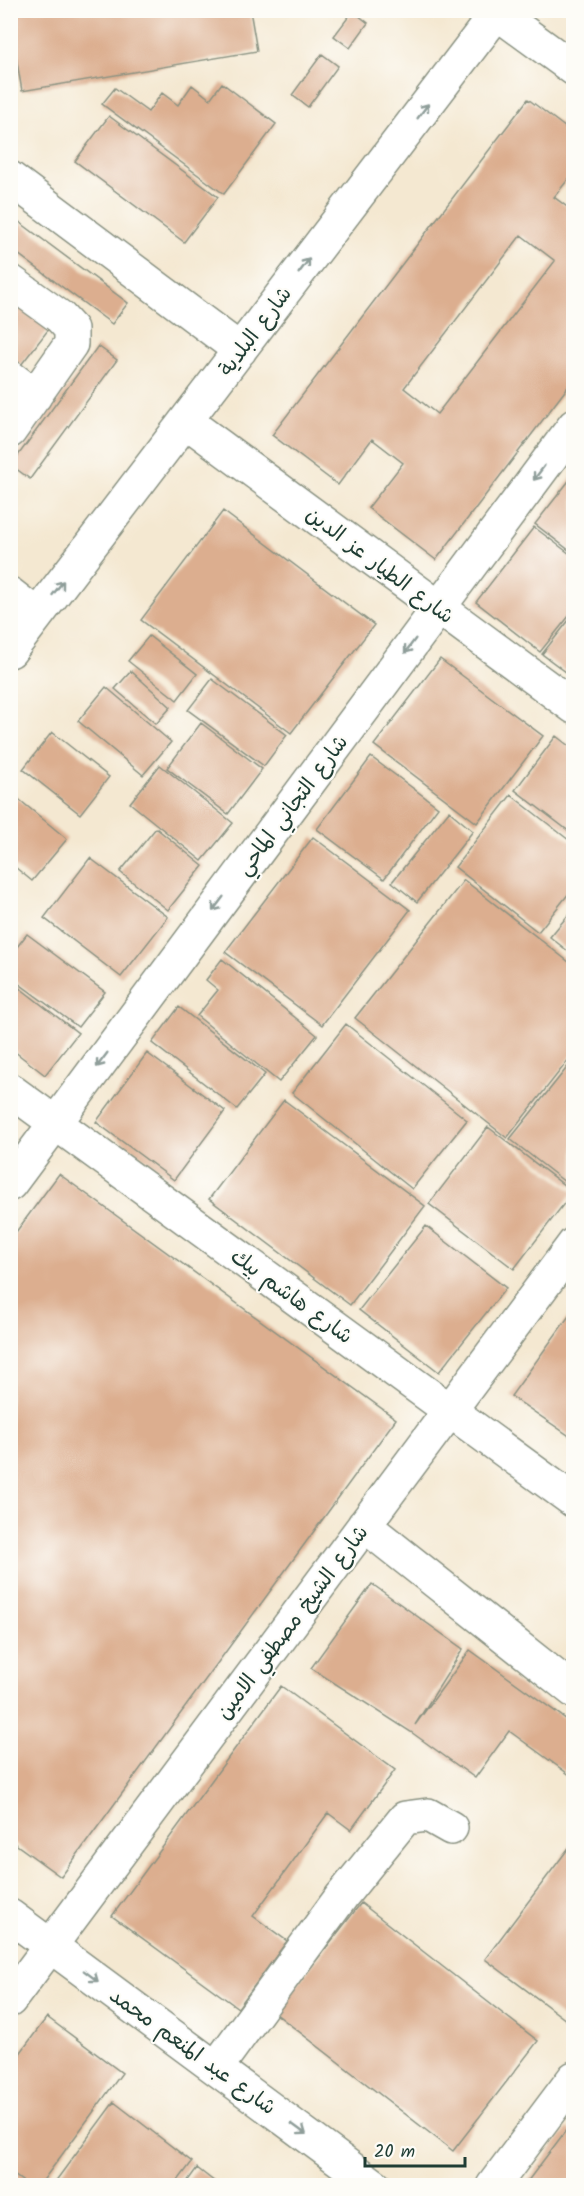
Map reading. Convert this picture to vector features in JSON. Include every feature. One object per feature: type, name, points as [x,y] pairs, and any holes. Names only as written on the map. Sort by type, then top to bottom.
[{"type":"street","points":[[497,12],[573,69]]},
{"type":"street","name":"شارع البلدية","points":[[10,651],[187,422],[497,12]]},
{"type":"street","points":[[10,178],[240,350]]},
{"type":"street","points":[[10,281],[60,317],[71,329],[71,344],[23,386],[10,431]]},
{"type":"street","name":"شارع الطيار عز الدين","points":[[187,422],[573,707]]},
{"type":"street","name":"شارع التجاني الماحي","points":[[10,1184],[573,426]]},
{"type":"street","points":[[10,594],[37,615]]},
{"type":"street","name":"شارع هاشم بيك","points":[[10,1090],[573,1501]]},
{"type":"street","name":"شارع الشيخ مصطفي الامين","points":[[10,2000],[573,1244]]},
{"type":"street","points":[[364,1525],[573,1691]]},
{"type":"street","points":[[216,2068],[342,1896],[405,1818],[428,1815],[452,1828]]},
{"type":"street","name":"شارع عبد المنعم محمد","points":[[10,1916],[375,2186]]},
{"type":"street","points":[[493,2186],[573,2078]]},
{"type":"building","points":[[10,10],[250,10],[257,51],[22,91]]},
{"type":"building","points":[[353,11],[368,23],[350,48],[334,36]]},
{"type":"building","points":[[322,54],[338,66],[308,107],[292,95]]},
{"type":"building","points":[[222,83],[276,124],[224,194],[102,104],[115,88],[148,112],[162,93],[178,105],[192,85],[210,99]]},
{"type":"building","points":[[528,99],[574,134],[574,172],[554,197],[574,212],[574,379],[436,560],[368,508],[403,463],[372,439],[338,485],[272,435]],"holes":[[[521,235],[555,261],[437,414],[404,388]]]},
{"type":"building","points":[[109,116],[218,197],[184,242],[75,161]]},
{"type":"building","points":[[10,215],[128,303],[112,324],[10,248]]},
{"type":"building","points":[[10,294],[52,325],[21,365],[10,357]]},
{"type":"building","points":[[98,346],[117,360],[30,479],[11,465]]},
{"type":"building","points":[[572,477],[574,479],[574,554],[535,524]]},
{"type":"building","points":[[223,511],[374,625],[291,733],[141,620]]},
{"type":"building","points":[[534,527],[574,557],[574,610],[540,652],[476,602]]},
{"type":"building","points":[[574,614],[574,678],[542,654]]},
{"type":"building","points":[[149,636],[197,674],[177,700],[128,661]]},
{"type":"building","points":[[440,659],[543,736],[477,823],[374,745]]},
{"type":"building","points":[[131,671],[171,707],[156,724],[115,689]]},
{"type":"building","points":[[212,679],[287,735],[264,766],[188,710]]},
{"type":"building","points":[[106,687],[171,742],[143,775],[78,721]]},
{"type":"building","points":[[201,723],[262,769],[228,814],[167,768]]},
{"type":"building","points":[[52,732],[109,777],[80,814],[23,769]]},
{"type":"building","points":[[556,736],[574,750],[574,835],[515,790]]},
{"type":"building","points":[[371,757],[438,807],[384,879],[317,829]]},
{"type":"building","points":[[160,765],[233,823],[202,861],[130,803]]},
{"type":"building","points":[[10,792],[67,839],[32,881],[10,863]]},
{"type":"building","points":[[511,795],[574,844],[574,887],[538,932],[455,867]]},
{"type":"building","points":[[449,811],[473,831],[417,902],[392,882]]},
{"type":"building","points":[[156,828],[203,866],[168,910],[120,872]]},
{"type":"building","points":[[313,837],[410,910],[322,1025],[225,952]]},
{"type":"building","points":[[90,858],[168,917],[121,977],[44,918]]},
{"type":"building","points":[[464,880],[574,966],[574,1053],[507,1138],[355,1018]]},
{"type":"building","points":[[574,908],[574,956],[550,937]]},
{"type":"building","points":[[27,934],[105,992],[78,1027],[10,977],[10,956]]},
{"type":"building","points":[[222,959],[317,1035],[279,1082],[197,1016],[218,990],[206,980]]},
{"type":"building","points":[[16,985],[78,1033],[45,1075],[10,1048],[10,992]]},
{"type":"building","points":[[179,1007],[265,1074],[237,1109],[152,1043]]},
{"type":"building","points":[[346,1024],[467,1120],[412,1189],[292,1093]]},
{"type":"building","points":[[147,1053],[225,1111],[174,1180],[96,1122]]},
{"type":"building","points":[[574,1059],[574,1181],[570,1186],[510,1139]]},
{"type":"building","points":[[284,1100],[425,1206],[350,1305],[209,1199]]},
{"type":"building","points":[[488,1127],[573,1192],[514,1269],[429,1204]]},
{"type":"building","points":[[59,1174],[396,1419],[61,1877],[10,1840],[10,1240]]},
{"type":"building","points":[[426,1226],[506,1288],[439,1372],[359,1310]]},
{"type":"building","points":[[574,1309],[574,1439],[511,1396]]},
{"type":"building","points":[[372,1584],[463,1649],[415,1725],[470,1650],[574,1725],[574,1778],[509,1731],[475,1778],[411,1732],[311,1668]]},
{"type":"building","points":[[281,1686],[395,1770],[351,1830],[328,1813],[253,1916],[287,1941],[238,2008],[112,1916]]},
{"type":"building","points":[[574,1841],[574,2018],[570,2023],[485,1959]]},
{"type":"building","points":[[361,1903],[538,2041],[453,2151],[275,2013]]},
{"type":"building","points":[[47,2017],[122,2073],[39,2186],[29,2186],[10,2172],[10,2067]]},
{"type":"building","points":[[114,2102],[192,2162],[174,2186],[52,2186]]},
{"type":"building","points":[[567,2129],[574,2134],[574,2186],[524,2186]]},
{"type":"building","points":[[197,2168],[220,2186],[184,2186]]}]
